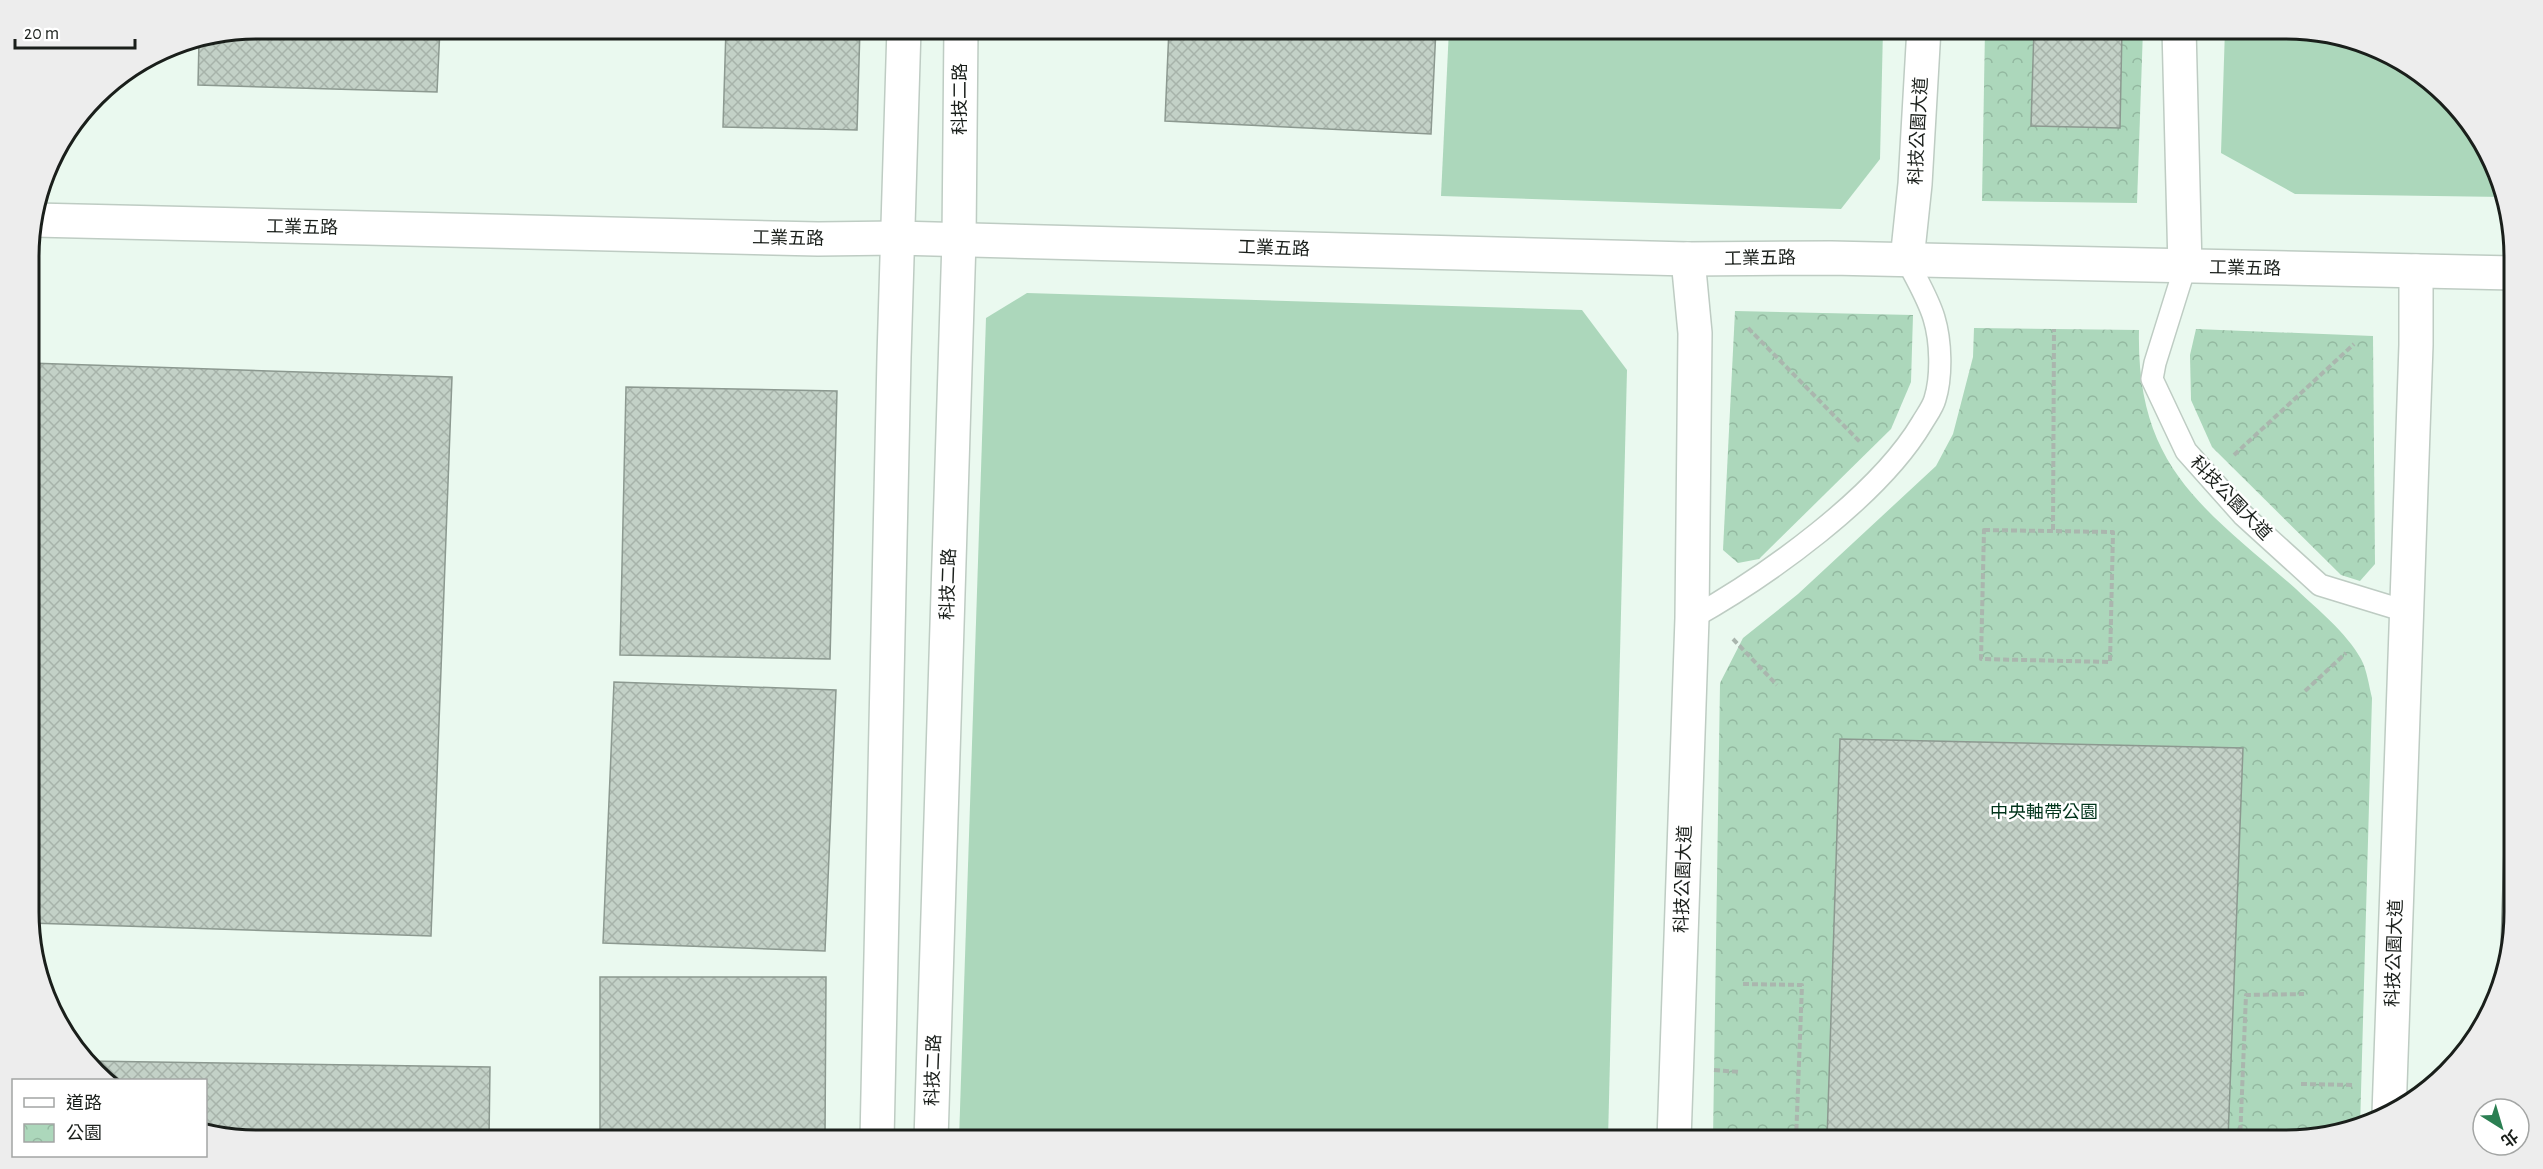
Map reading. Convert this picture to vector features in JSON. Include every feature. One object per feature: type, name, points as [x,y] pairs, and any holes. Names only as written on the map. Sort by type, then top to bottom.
[{"type":"street","points":[[877,1130],[897,238],[904,39]]},
{"type":"street","name":"科技二路","points":[[931,1130],[959,240],[961,39]]},
{"type":"street","name":"科技公園大道","points":[[1907,260],[1915,184],[1923,39]]},
{"type":"street","name":"科技公園大道","points":[[2179,39],[2185,267]]},
{"type":"street","name":"工業五路","points":[[42,220],[818,239],[897,238],[1688,259],[1831,258],[2504,273]]},
{"type":"street","name":"科技公園大道","points":[[1674,1130],[1692,618],[1695,333],[1688,259]]},
{"type":"street","name":"科技公園大道","points":[[2389,1100],[2416,345],[2416,271]]},
{"type":"lane","points":[[1692,618],[1736,593],[1778,563],[1856,500],[1908,446],[1935,400],[1939,361],[1934,318],[1907,260]]},
{"type":"lane","name":"科技公園大道","points":[[2185,267],[2152,379],[2186,451],[2243,515],[2320,585],[2405,611]]},
{"type":"path","points":[[1748,328],[1861,443]]},
{"type":"path","points":[[2053,530],[2055,329]]},
{"type":"path","points":[[2234,455],[2354,344]]},
{"type":"path","points":[[1984,530],[2053,530],[2113,532],[2110,662],[1982,659],[1984,530]]},
{"type":"path","points":[[1733,639],[1777,685]]},
{"type":"path","points":[[2305,691],[2346,653]]},
{"type":"path","points":[[1743,984],[1802,985],[1796,1130]]},
{"type":"path","points":[[2240,1130],[2246,995],[2304,993]]},
{"type":"path","points":[[2301,1084],[2389,1100]]},
{"type":"green space","points":[[1449,39],[1883,39],[1880,159],[1841,209],[1441,196]]},
{"type":"green space","points":[[1985,39],[2143,39],[2137,203],[1982,201]]},
{"type":"green space","points":[[2225,39],[2300,39],[2328,43],[2356,51],[2395,68],[2430,93],[2459,124],[2475,148],[2496,197],[2295,194],[2221,153]]},
{"type":"green space","points":[[1027,293],[1582,310],[1627,370],[1608,1130],[959,1130],[986,318]]},
{"type":"green space","points":[[1735,311],[1913,315],[1911,382],[1891,429],[1759,559],[1738,563],[1723,550]]},
{"type":"green space","name":"中央軸帶公園","points":[[1974,328],[2139,330],[2141,377],[2149,417],[2163,451],[2181,480],[2231,533],[2331,622],[2348,640],[2361,659],[2372,698],[2360,1116],[2342,1123],[2300,1130],[1713,1130],[1720,683],[1743,638],[1798,594],[1936,466],[1953,434],[1973,357]]},
{"type":"green space","points":[[2196,329],[2373,336],[2375,564],[2360,581],[2341,575],[2212,447],[2191,400],[2190,355]]},
{"type":"building","points":[[243,39],[439,39],[437,92],[198,85],[199,47],[215,43]]},
{"type":"building","points":[[726,39],[860,39],[857,130],[723,127]]},
{"type":"building","points":[[1169,39],[1435,39],[1431,134],[1165,121]]},
{"type":"building","points":[[2034,39],[2122,39],[2120,128],[2031,126]]},
{"type":"building","points":[[39,363],[452,377],[431,936],[39,923]]},
{"type":"building","points":[[626,387],[837,391],[830,659],[620,655]]},
{"type":"building","points":[[614,682],[836,690],[825,951],[603,943]]},
{"type":"building","points":[[1840,739],[2243,748],[2228,1130],[1827,1130]]},
{"type":"building","points":[[2504,846],[2504,926],[2501,947]]},
{"type":"building","points":[[600,977],[826,977],[825,1130],[600,1130]]},
{"type":"building","points":[[98,1061],[490,1067],[489,1130],[243,1130],[207,1124],[207,1079],[117,1079]]}]
